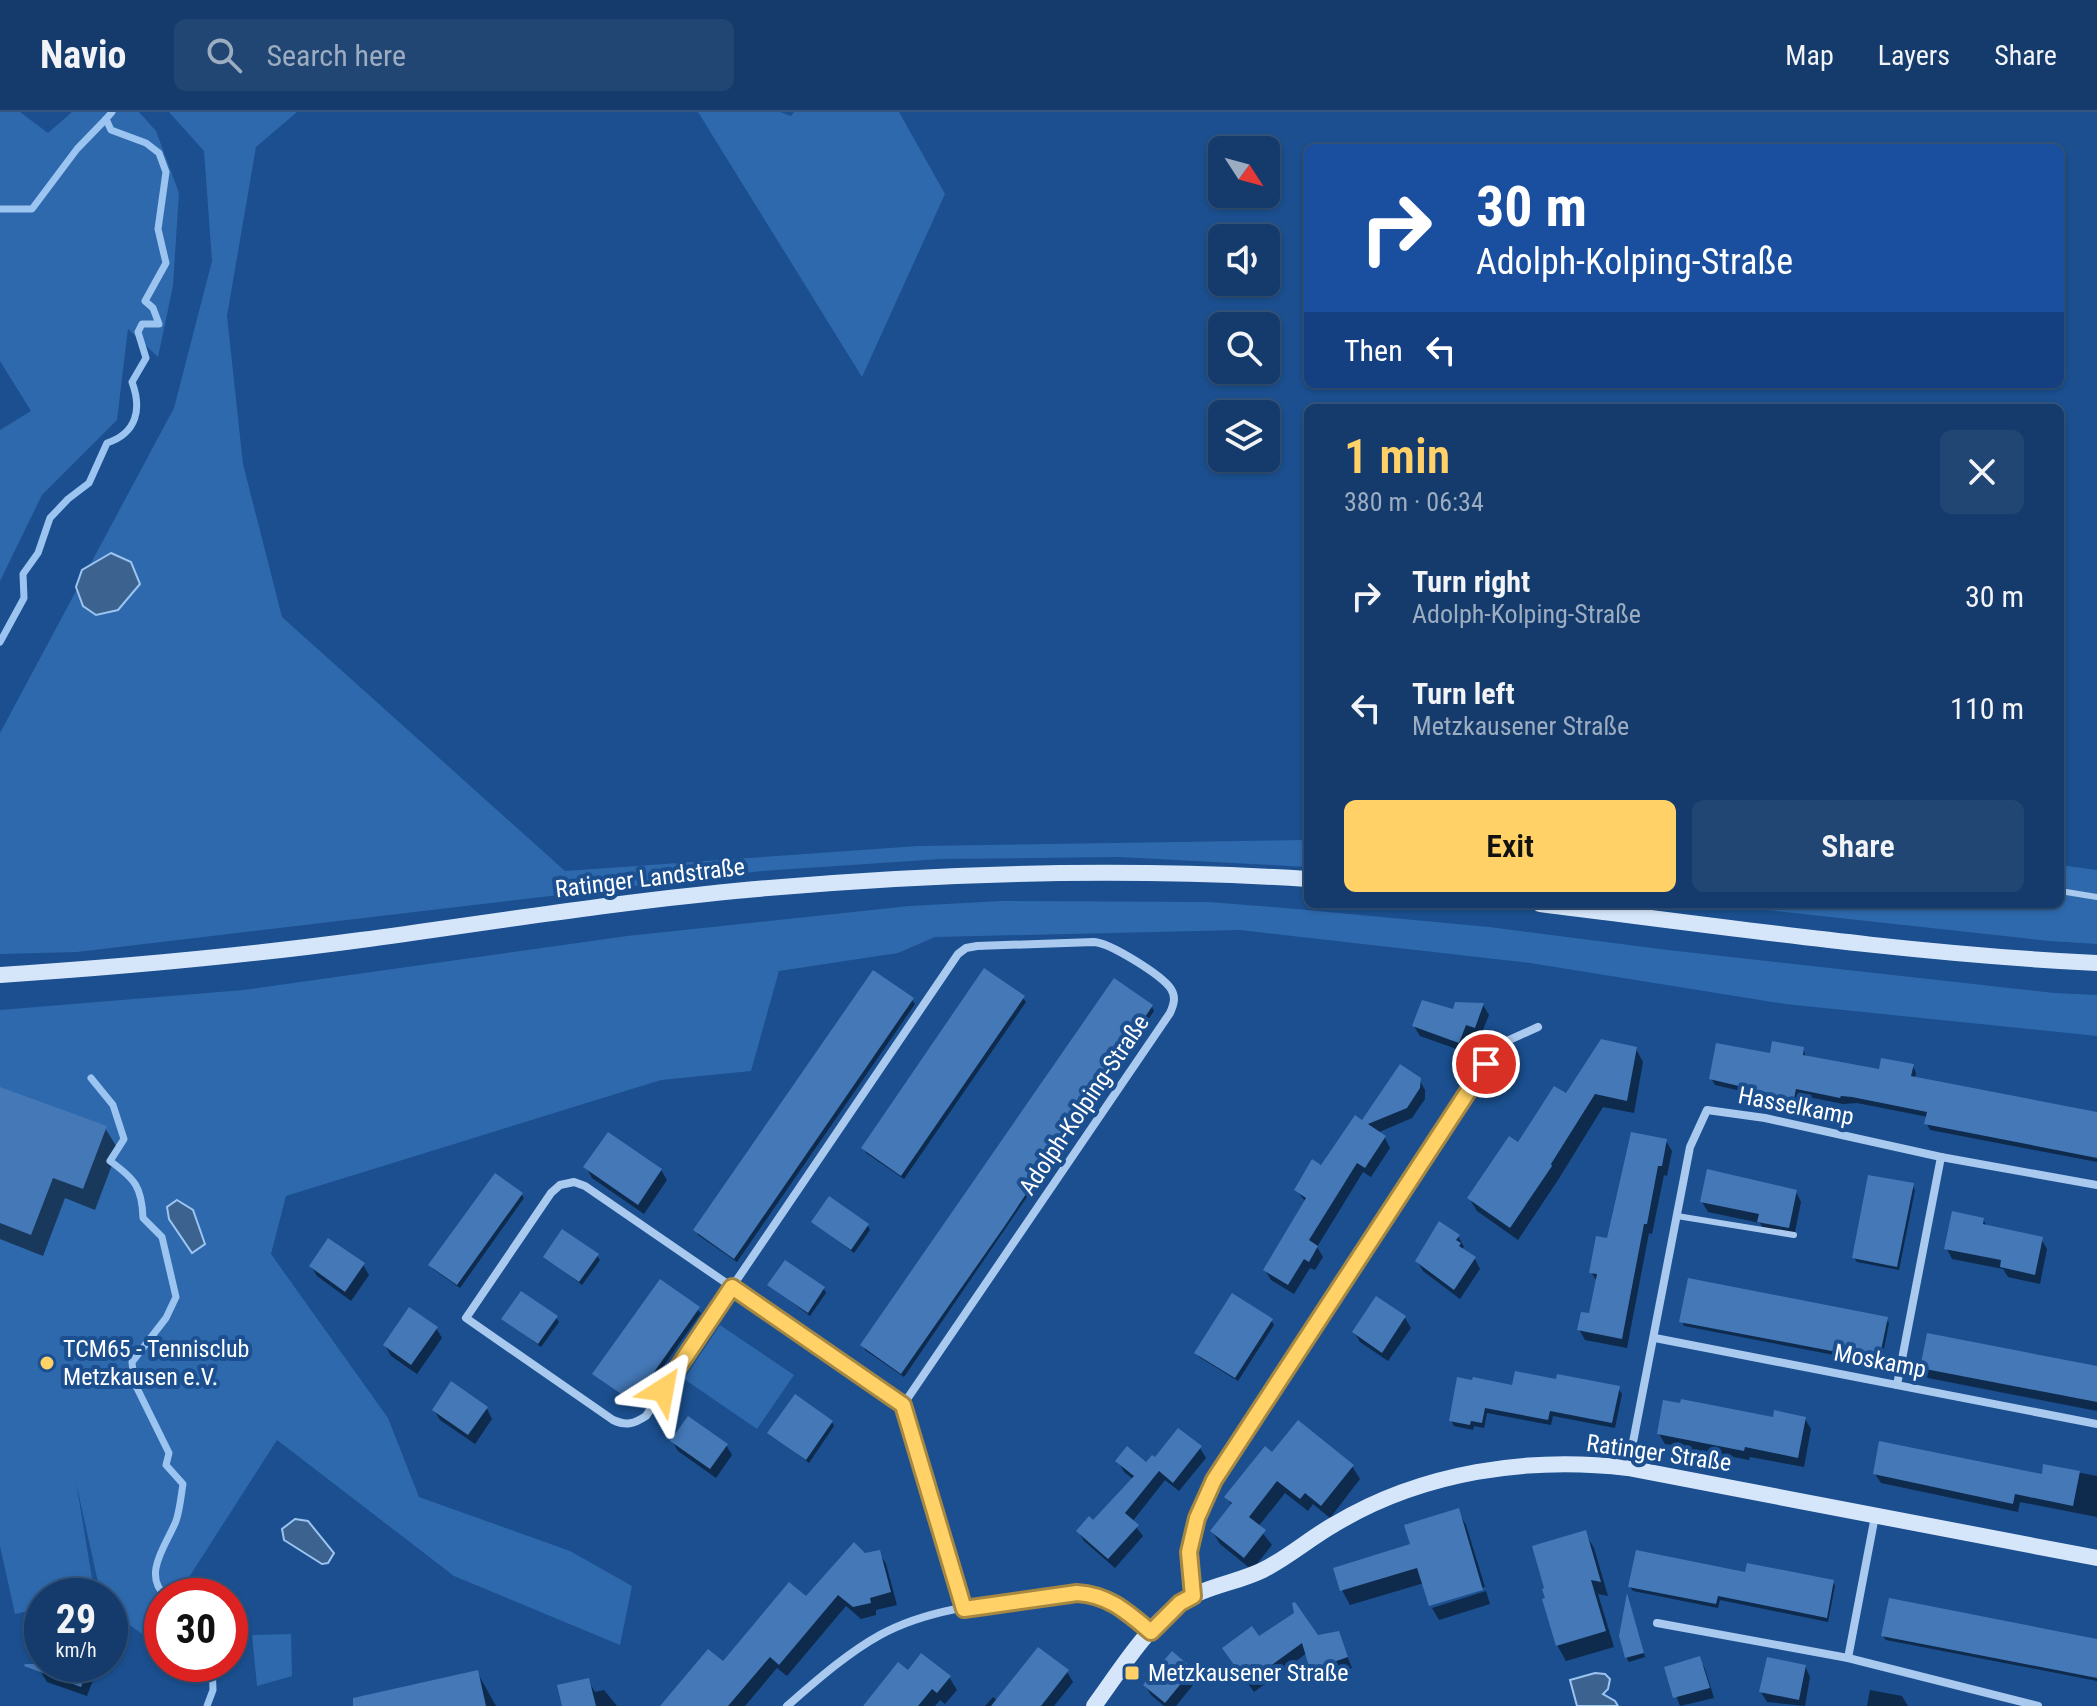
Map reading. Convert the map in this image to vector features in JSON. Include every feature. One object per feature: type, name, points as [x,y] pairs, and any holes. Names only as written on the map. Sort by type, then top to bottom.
[{"type":"main road","name":"Ratinger Landstraße","points":[[0,975],[151,963],[358,940],[731,891],[863,880],[1096,871],[1206,872],[1304,879]]},
{"type":"main road","points":[[1571,908],[1827,941],[2097,963]]},
{"type":"main road","name":"Ratinger Straße","points":[[1094,1706],[1151,1632],[1180,1603],[1261,1571],[1373,1504],[1426,1484],[1478,1471],[1525,1465],[1628,1468],[2097,1558]]},
{"type":"street","name":"Adolph-Kolping-Straße","points":[[732,1287],[585,1186],[574,1182],[560,1185],[551,1193],[466,1318],[613,1420],[622,1424],[636,1422],[646,1416],[732,1287],[958,954],[966,948],[977,946],[1094,942],[1112,946],[1172,991],[1175,1001],[1170,1013],[903,1405],[732,1287]]},
{"type":"street","points":[[1193,1596],[1189,1552],[1197,1518],[1214,1480],[1486,1064],[1507,1041],[1538,1027]]},
{"type":"street","name":"Hasselkamp","points":[[1628,1468],[1690,1147],[1707,1110],[1765,1118],[1941,1157],[2097,1185]]},
{"type":"street","points":[[1897,1385],[1941,1157]]},
{"type":"street","name":"Moskamp","points":[[1655,1338],[2097,1424]]},
{"type":"street","points":[[903,1405],[964,1609]]},
{"type":"street","points":[[1848,1658],[1875,1516]]},
{"type":"street","points":[[787,1706],[854,1651],[881,1634],[930,1616],[964,1609],[1077,1593],[1094,1594],[1112,1601],[1151,1632]]},
{"type":"street","points":[[1657,1623],[1848,1658],[2038,1706]]},
{"type":"lane","points":[[2064,892],[2097,897]]},
{"type":"lane","points":[[1677,1216],[1794,1235]]},
{"type":"shaded area","points":[[0,112],[20,112],[48,133],[72,112],[139,112],[156,131],[179,193],[173,286],[158,357],[128,329],[117,420],[42,495],[0,581],[0,430],[31,411],[0,361]]},
{"type":"shaded area","points":[[169,112],[297,112],[256,147],[227,316],[243,464],[282,617],[565,871],[918,846],[1304,840],[1304,867],[1118,857],[941,859],[762,871],[77,952],[0,954],[0,733],[174,408],[212,261],[204,151]]},
{"type":"shaded area","points":[[698,112],[780,112],[791,116],[794,112],[899,112],[945,194],[862,377]]},
{"type":"shaded area","points":[[111,553],[131,562],[140,584],[118,610],[96,615],[83,606],[76,587],[82,570]]},
{"type":"shaded area","points":[[2064,866],[2097,870],[2097,944],[1748,908],[2064,908]]},
{"type":"shaded area","points":[[1001,901],[1209,902],[1489,927],[1668,950],[2054,993],[2097,995],[2097,1036],[1785,1004],[1530,963],[1240,930],[935,937],[898,953],[779,971],[751,1071],[661,1080],[286,1196],[271,1254],[388,1418],[419,1497],[570,1551],[632,1586],[620,1645],[454,1576],[277,1440],[189,1578],[144,1578],[144,1635],[128,1624],[128,1578],[97,1578],[76,1482],[92,1578],[24,1578],[24,1612],[15,1614],[0,1546],[0,1010],[243,990],[627,936],[909,906]]},
{"type":"shaded area","points":[[177,1200],[193,1210],[205,1244],[192,1253],[169,1219],[167,1207]]},
{"type":"shaded area","points":[[720,1325],[794,1375],[757,1429],[684,1379]]},
{"type":"shaded area","points":[[295,1519],[308,1521],[334,1553],[328,1563],[322,1564],[284,1540],[282,1529]]},
{"type":"shaded area","points":[[291,1634],[292,1676],[257,1686],[252,1635]]},
{"type":"shaded area","points":[[1595,1673],[1605,1674],[1610,1679],[1608,1689],[1603,1694],[1618,1706],[1577,1706],[1570,1680]]},
{"type":"building","points":[[984,968],[1025,996],[901,1176],[861,1148]]},
{"type":"building","points":[[873,970],[914,998],[734,1259],[693,1230]]},
{"type":"building","points":[[1114,978],[1153,1005],[901,1374],[860,1345]]},
{"type":"building","points":[[1422,1000],[1453,1009],[1455,1002],[1484,1003],[1475,1028],[1466,1025],[1459,1043],[1412,1026]]},
{"type":"building","points":[[1601,1039],[1637,1047],[1627,1101],[1595,1094],[1510,1228],[1467,1198],[1509,1136],[1518,1142],[1554,1086],[1566,1093]]},
{"type":"building","points":[[1772,1041],[1804,1047],[1803,1055],[1879,1069],[1881,1058],[1914,1064],[1911,1076],[2097,1112],[2097,1158],[1924,1124],[1927,1112],[1796,1089],[1794,1099],[1709,1079],[1716,1043],[1770,1053]]},
{"type":"building","points":[[1400,1064],[1421,1078],[1420,1088],[1407,1108],[1368,1124],[1386,1136],[1365,1168],[1357,1163],[1309,1240],[1318,1246],[1309,1262],[1304,1259],[1288,1285],[1263,1270],[1306,1198],[1294,1190],[1312,1159],[1321,1165],[1355,1115],[1362,1120]]},
{"type":"building","points":[[0,1087],[107,1126],[83,1189],[53,1178],[31,1235],[0,1223]]},
{"type":"building","points":[[608,1132],[662,1169],[638,1205],[583,1167]]},
{"type":"building","points":[[1631,1132],[1667,1139],[1662,1166],[1658,1166],[1647,1224],[1644,1224],[1622,1339],[1577,1330],[1581,1312],[1589,1313],[1597,1274],[1589,1273],[1596,1236],[1607,1238]]},
{"type":"building","points":[[1707,1169],[1797,1190],[1789,1228],[1757,1222],[1759,1214],[1700,1202]]},
{"type":"building","points":[[495,1173],[523,1193],[457,1285],[428,1265]]},
{"type":"building","points":[[1868,1175],[1914,1183],[1897,1267],[1852,1258]]},
{"type":"building","points":[[829,1196],[869,1224],[851,1250],[811,1222]]},
{"type":"building","points":[[1952,1211],[1984,1218],[1983,1224],[2043,1237],[2035,1275],[2000,1267],[2001,1260],[1944,1249]]},
{"type":"building","points":[[1439,1221],[1460,1235],[1456,1240],[1461,1243],[1459,1246],[1476,1257],[1454,1290],[1415,1261]]},
{"type":"building","points":[[562,1229],[599,1254],[579,1282],[543,1257]]},
{"type":"building","points":[[328,1238],[365,1263],[345,1292],[309,1266]]},
{"type":"building","points":[[785,1260],[825,1287],[808,1313],[767,1285]]},
{"type":"building","points":[[1688,1278],[1888,1317],[1879,1360],[1679,1322]]},
{"type":"building","points":[[660,1279],[700,1307],[633,1402],[592,1374]]},
{"type":"building","points":[[521,1291],[558,1316],[538,1344],[501,1319]]},
{"type":"building","points":[[1232,1293],[1273,1319],[1235,1378],[1194,1353]]},
{"type":"building","points":[[1376,1296],[1406,1316],[1382,1353],[1352,1332]]},
{"type":"building","points":[[409,1307],[438,1327],[411,1365],[383,1345]]},
{"type":"building","points":[[1927,1333],[2097,1366],[2097,1402],[1920,1368]]},
{"type":"building","points":[[1515,1371],[1556,1379],[1557,1374],[1620,1386],[1612,1423],[1550,1411],[1548,1420],[1485,1408],[1482,1423],[1471,1421],[1470,1425],[1449,1421],[1457,1377],[1512,1385]]},
{"type":"building","points":[[451,1381],[488,1407],[468,1435],[432,1410]]},
{"type":"building","points":[[795,1394],[833,1421],[806,1460],[767,1433]]},
{"type":"building","points":[[1681,1399],[1773,1417],[1774,1410],[1806,1417],[1798,1458],[1657,1434],[1663,1400],[1680,1403]]},
{"type":"building","points":[[688,1416],[728,1444],[710,1469],[670,1441]]},
{"type":"building","points":[[1298,1420],[1354,1465],[1321,1506],[1305,1493],[1300,1499],[1277,1481],[1249,1517],[1266,1530],[1244,1558],[1210,1531],[1232,1503],[1224,1497],[1265,1446],[1272,1452]]},
{"type":"building","points":[[1178,1428],[1202,1446],[1173,1483],[1159,1471],[1125,1513],[1139,1525],[1108,1559],[1076,1531],[1089,1516],[1093,1520],[1134,1476],[1115,1461],[1127,1446],[1146,1462],[1152,1455],[1155,1457]]},
{"type":"building","points":[[1879,1441],[2042,1474],[2043,1464],[2080,1471],[2073,1506],[2015,1494],[2013,1504],[1873,1474]]},
{"type":"building","points":[[1459,1508],[1483,1590],[1429,1606],[1417,1568],[1340,1591],[1333,1568],[1410,1544],[1404,1525]]},
{"type":"building","points":[[1586,1530],[1601,1582],[1591,1580],[1606,1631],[1556,1646],[1542,1599],[1545,1598],[1544,1588],[1532,1546]]},
{"type":"building","points":[[854,1542],[865,1553],[880,1550],[891,1592],[870,1598],[871,1603],[853,1607],[838,1595],[779,1665],[770,1657],[728,1706],[660,1706],[708,1649],[723,1661],[789,1582],[806,1596]]},
{"type":"building","points":[[1636,1550],[1745,1572],[1747,1563],[1834,1580],[1827,1618],[1718,1596],[1716,1604],[1628,1587]]},
{"type":"building","points":[[1627,1593],[1644,1653],[1625,1658],[1619,1636]]},
{"type":"building","points":[[1889,1598],[2097,1639],[2097,1678],[1881,1636]]},
{"type":"building","points":[[1295,1602],[1318,1635],[1339,1631],[1348,1657],[1336,1661],[1338,1665],[1311,1673],[1302,1643],[1247,1683],[1222,1648],[1252,1626],[1259,1636],[1294,1613],[1292,1603]]},
{"type":"building","points":[[1038,1647],[1069,1670],[1041,1706],[991,1706]]},
{"type":"building","points":[[1172,1651],[1193,1669],[1165,1703],[1143,1685]]},
{"type":"building","points":[[921,1653],[951,1676],[937,1693],[932,1689],[918,1706],[863,1706],[898,1662],[908,1670]]},
{"type":"building","points":[[1700,1656],[1710,1688],[1673,1698],[1664,1667]]},
{"type":"building","points":[[1767,1657],[1806,1665],[1799,1700],[1759,1692]]},
{"type":"building","points":[[478,1670],[486,1706],[353,1706],[353,1698]]},
{"type":"building","points":[[589,1678],[596,1706],[562,1706],[557,1685]]},
{"type":"waterway","points":[[0,642],[24,598],[23,574],[38,553],[50,518],[89,483],[107,443],[117,439],[131,426],[137,402],[132,382],[146,358],[138,332],[142,324],[159,324],[153,308],[145,301],[166,263],[158,229],[166,172],[159,153],[146,143],[111,130],[106,119],[112,112]]},
{"type":"waterway","points":[[0,209],[32,209],[77,149],[106,119]]},
{"type":"waterway","points":[[91,1078],[113,1105],[124,1139],[110,1161],[136,1185],[143,1218],[162,1237],[176,1297],[166,1318],[132,1362],[134,1382],[169,1453],[166,1465],[183,1484],[176,1521],[158,1559],[156,1578]]},
{"type":"waterway","points":[[207,1706],[213,1682]]},
{"type":"place","name":"TCM65 - Tennisclub Metzkausen e.V.","points":[[47,1363]]},
{"type":"place","name":"Metzkausener Straße","points":[[1132,1673]]},
{"type":"route","points":[[663,1390],[732,1287],[903,1405],[964,1609],[1077,1593],[1094,1594],[1112,1601],[1151,1632],[1180,1603],[1193,1596],[1189,1552],[1197,1518],[1214,1480],[1486,1064]]}]
